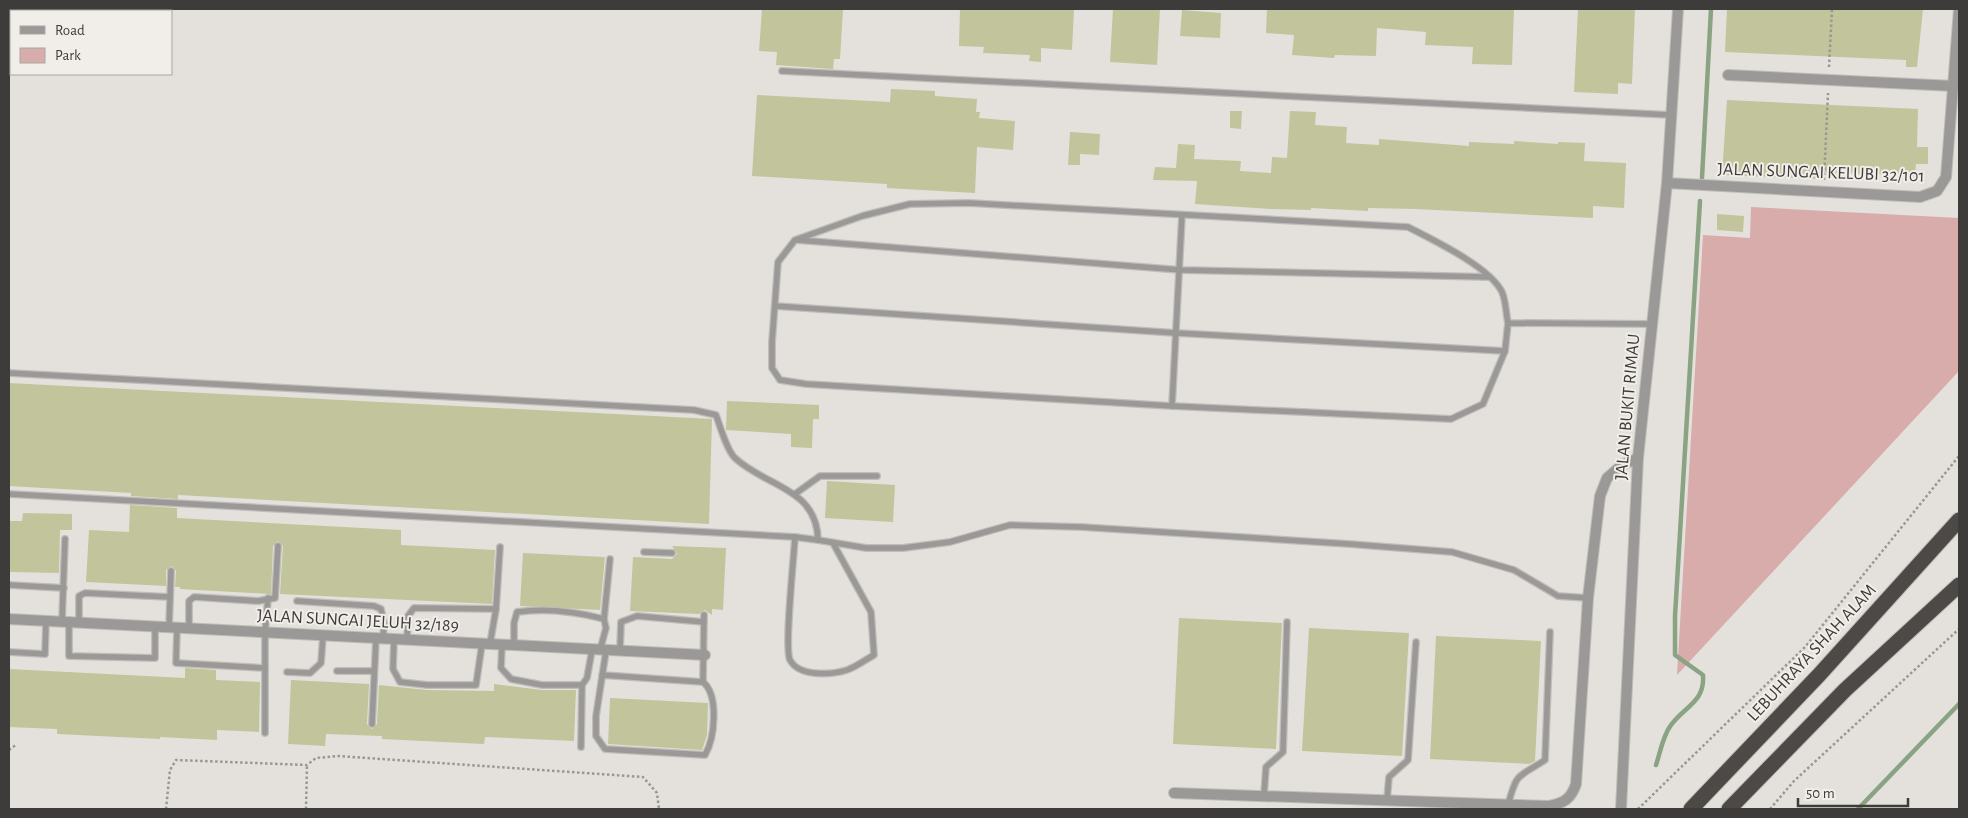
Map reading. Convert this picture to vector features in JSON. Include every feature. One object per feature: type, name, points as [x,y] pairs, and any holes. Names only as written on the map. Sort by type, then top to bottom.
[{"type":"highway","name":"LEBUHRAYA SHAH ALAM","points":[[1691,809],[1819,675],[1959,520]]},
{"type":"highway","points":[[1729,809],[1846,690],[1959,585]]},
{"type":"street","name":"JALAN BUKIT RIMAU","points":[[1621,809],[1638,458],[1667,183],[1678,9]]},
{"type":"street","name":"JALAN SUNGAI KELUBI 32/101","points":[[1667,183],[1920,197],[1937,191],[1946,177],[1959,9]]},
{"type":"street","points":[[1728,75],[1954,86]]},
{"type":"street","points":[[1174,793],[1387,800],[1508,807],[1549,806],[1560,804],[1571,797],[1576,784],[1588,598],[1600,496],[1607,478],[1622,466],[1638,458]]},
{"type":"street","name":"JALAN SUNGAI JELUH 32/189","points":[[9,619],[705,655]]},
{"type":"lane","points":[[782,70],[1671,115]]},
{"type":"lane","points":[[969,203],[1182,215],[1408,227],[1461,255],[1488,276],[1502,292],[1508,323],[1505,351],[1483,404],[1451,419],[1172,406],[806,384],[780,380],[772,368],[778,262],[795,240],[862,216],[910,204],[969,203]]},
{"type":"lane","points":[[1172,406],[1182,215]]},
{"type":"lane","points":[[795,240],[1180,270],[1488,276]]},
{"type":"lane","points":[[775,306],[1176,333],[1505,351]]},
{"type":"lane","points":[[1508,323],[1651,324]]},
{"type":"lane","points":[[9,373],[694,410],[716,415],[733,456],[761,478],[796,494],[808,507],[818,526],[818,540]]},
{"type":"lane","points":[[796,494],[820,476],[877,476]]},
{"type":"lane","points":[[9,494],[795,537],[866,548],[903,548],[950,542],[1010,525],[1082,527],[1349,544],[1452,552],[1514,570],[1558,596],[1588,598]]},
{"type":"lane","points":[[795,537],[788,640],[789,659],[798,670],[810,673],[847,670],[874,655],[871,612],[833,542]]},
{"type":"lane","points":[[65,539],[64,588],[70,623],[69,656],[155,658],[155,627]]},
{"type":"lane","points":[[189,629],[190,601],[194,597],[258,601],[275,598],[278,546]]},
{"type":"lane","points":[[394,640],[393,668],[400,682],[427,685],[476,685],[496,610],[500,547]]},
{"type":"lane","points":[[644,552],[672,552]]},
{"type":"lane","points":[[581,747],[582,686],[599,650],[606,628],[604,619],[610,559]]},
{"type":"lane","points":[[171,570],[170,597],[176,662],[265,668]]},
{"type":"lane","points":[[9,585],[64,588]]},
{"type":"lane","points":[[70,623],[79,596],[85,593],[170,597]]},
{"type":"lane","points":[[265,732],[264,633],[268,598]]},
{"type":"lane","points":[[297,601],[374,606],[381,609],[384,623],[373,671],[372,724]]},
{"type":"lane","points":[[407,640],[408,616],[414,608],[496,610]]},
{"type":"lane","points":[[514,646],[514,623],[518,612],[530,610],[584,614],[604,619]]},
{"type":"lane","points":[[703,682],[705,655],[704,614]]},
{"type":"lane","points":[[620,652],[621,622],[637,616],[704,622]]},
{"type":"lane","points":[[9,652],[45,654],[46,621]]},
{"type":"lane","points":[[1264,795],[1266,767],[1283,752],[1287,622]]},
{"type":"lane","points":[[1508,807],[1514,784],[1520,774],[1545,760],[1550,632]]},
{"type":"lane","points":[[287,672],[310,673],[321,663],[323,636]]},
{"type":"lane","points":[[1387,800],[1389,777],[1408,760],[1416,642]]},
{"type":"lane","points":[[502,645],[501,668],[511,679],[542,685],[582,686]]},
{"type":"lane","points":[[599,650],[602,675],[596,716],[596,736],[605,749],[705,755],[710,747],[714,705],[711,688],[703,682],[602,675]]},
{"type":"lane","points":[[337,671],[373,671]]},
{"type":"path","points":[[1823,191],[1832,9]]},
{"type":"path","points":[[1638,809],[1805,647],[1959,456]]},
{"type":"path","points":[[1770,809],[1794,781],[1959,629]]},
{"type":"path","points":[[9,750],[17,744]]},
{"type":"path","points":[[166,809],[170,770],[176,760],[307,765],[316,758],[338,756],[643,777],[657,793],[659,809]]},
{"type":"path","points":[[306,809],[307,765]]},
{"type":"green space","points":[[1751,207],[1959,218],[1959,371],[1677,675],[1703,235],[1750,238]]},
{"type":"building","points":[[762,9],[843,9],[840,59],[834,59],[833,69],[776,65],[777,52],[759,51]]},
{"type":"building","points":[[960,9],[1074,9],[1072,50],[1041,48],[1041,62],[1029,61],[1030,55],[983,53],[984,47],[959,46]]},
{"type":"building","points":[[1113,9],[1160,9],[1157,65],[1110,62]]},
{"type":"building","points":[[1267,9],[1514,9],[1512,65],[1472,64],[1473,47],[1425,45],[1426,32],[1377,28],[1376,56],[1335,55],[1334,58],[1292,55],[1294,35],[1266,33]]},
{"type":"building","points":[[1578,9],[1635,9],[1632,84],[1618,83],[1618,94],[1574,92]]},
{"type":"building","points":[[1727,9],[1923,9],[1917,67],[1906,67],[1906,60],[1725,52]]},
{"type":"building","points":[[1182,10],[1221,13],[1220,38],[1180,36]]},
{"type":"building","points":[[891,89],[935,91],[935,96],[977,99],[976,112],[980,112],[979,118],[1015,121],[1013,150],[977,147],[975,193],[887,188],[887,184],[752,176],[757,95],[890,102]]},
{"type":"building","points":[[1727,100],[1918,109],[1917,147],[1928,147],[1928,164],[1916,164],[1915,176],[1820,172],[1819,179],[1722,175]]},
{"type":"building","points":[[1230,111],[1242,111],[1241,129],[1230,128]]},
{"type":"building","points":[[1290,111],[1316,112],[1315,125],[1347,127],[1346,143],[1379,145],[1379,139],[1469,146],[1469,142],[1514,144],[1514,141],[1558,144],[1558,142],[1585,143],[1584,161],[1626,163],[1624,208],[1593,206],[1593,218],[1415,209],[1368,208],[1368,211],[1311,208],[1311,210],[1271,209],[1195,204],[1197,181],[1153,180],[1155,167],[1176,168],[1178,144],[1195,145],[1194,159],[1241,161],[1240,171],[1271,173],[1272,157],[1287,158]]},
{"type":"building","points":[[1070,132],[1100,134],[1099,155],[1080,154],[1080,165],[1068,165]]},
{"type":"building","points":[[1717,214],[1744,216],[1743,232],[1717,230]]},
{"type":"building","points":[[9,383],[712,419],[709,524],[178,495],[178,499],[131,496],[131,493],[9,486]]},
{"type":"building","points":[[727,401],[819,405],[819,419],[813,419],[812,448],[791,447],[791,434],[726,430]]},
{"type":"building","points":[[827,481],[895,485],[893,522],[825,518]]},
{"type":"building","points":[[130,505],[177,508],[177,518],[401,530],[401,545],[495,550],[492,604],[280,594],[283,546],[278,541],[273,546],[271,594],[180,589],[180,587],[175,587],[176,571],[172,566],[166,570],[166,586],[86,582],[89,530],[129,532]]},
{"type":"building","points":[[23,513],[72,514],[72,530],[60,530],[59,573],[9,572],[9,521],[22,521]]},
{"type":"building","points":[[672,546],[726,548],[723,610],[712,609],[712,615],[705,610],[699,614],[630,611],[633,557],[672,559],[677,554]]},
{"type":"building","points":[[523,553],[605,557],[600,610],[520,606]]},
{"type":"building","points":[[1179,618],[1282,623],[1276,749],[1173,744]]},
{"type":"building","points":[[1309,628],[1409,633],[1402,756],[1302,751]]},
{"type":"building","points":[[1436,636],[1541,641],[1535,761],[1529,764],[1430,759]]},
{"type":"building","points":[[185,668],[216,670],[216,680],[260,682],[259,732],[217,730],[217,740],[160,737],[160,739],[57,734],[57,729],[9,727],[9,669],[185,678]]},
{"type":"building","points":[[291,680],[369,684],[367,724],[372,729],[377,724],[379,685],[427,690],[494,691],[494,684],[542,690],[576,690],[574,741],[485,737],[484,744],[382,739],[382,736],[326,734],[325,746],[288,744]]},
{"type":"building","points":[[610,698],[708,703],[707,735],[702,750],[608,744]]},
{"type":"waterway","points":[[1702,178],[1711,9]]},
{"type":"waterway","points":[[1656,765],[1668,729],[1697,698],[1703,684],[1703,675],[1675,655],[1675,616],[1700,201]]},
{"type":"waterway","points":[[1858,809],[1959,704]]}]
